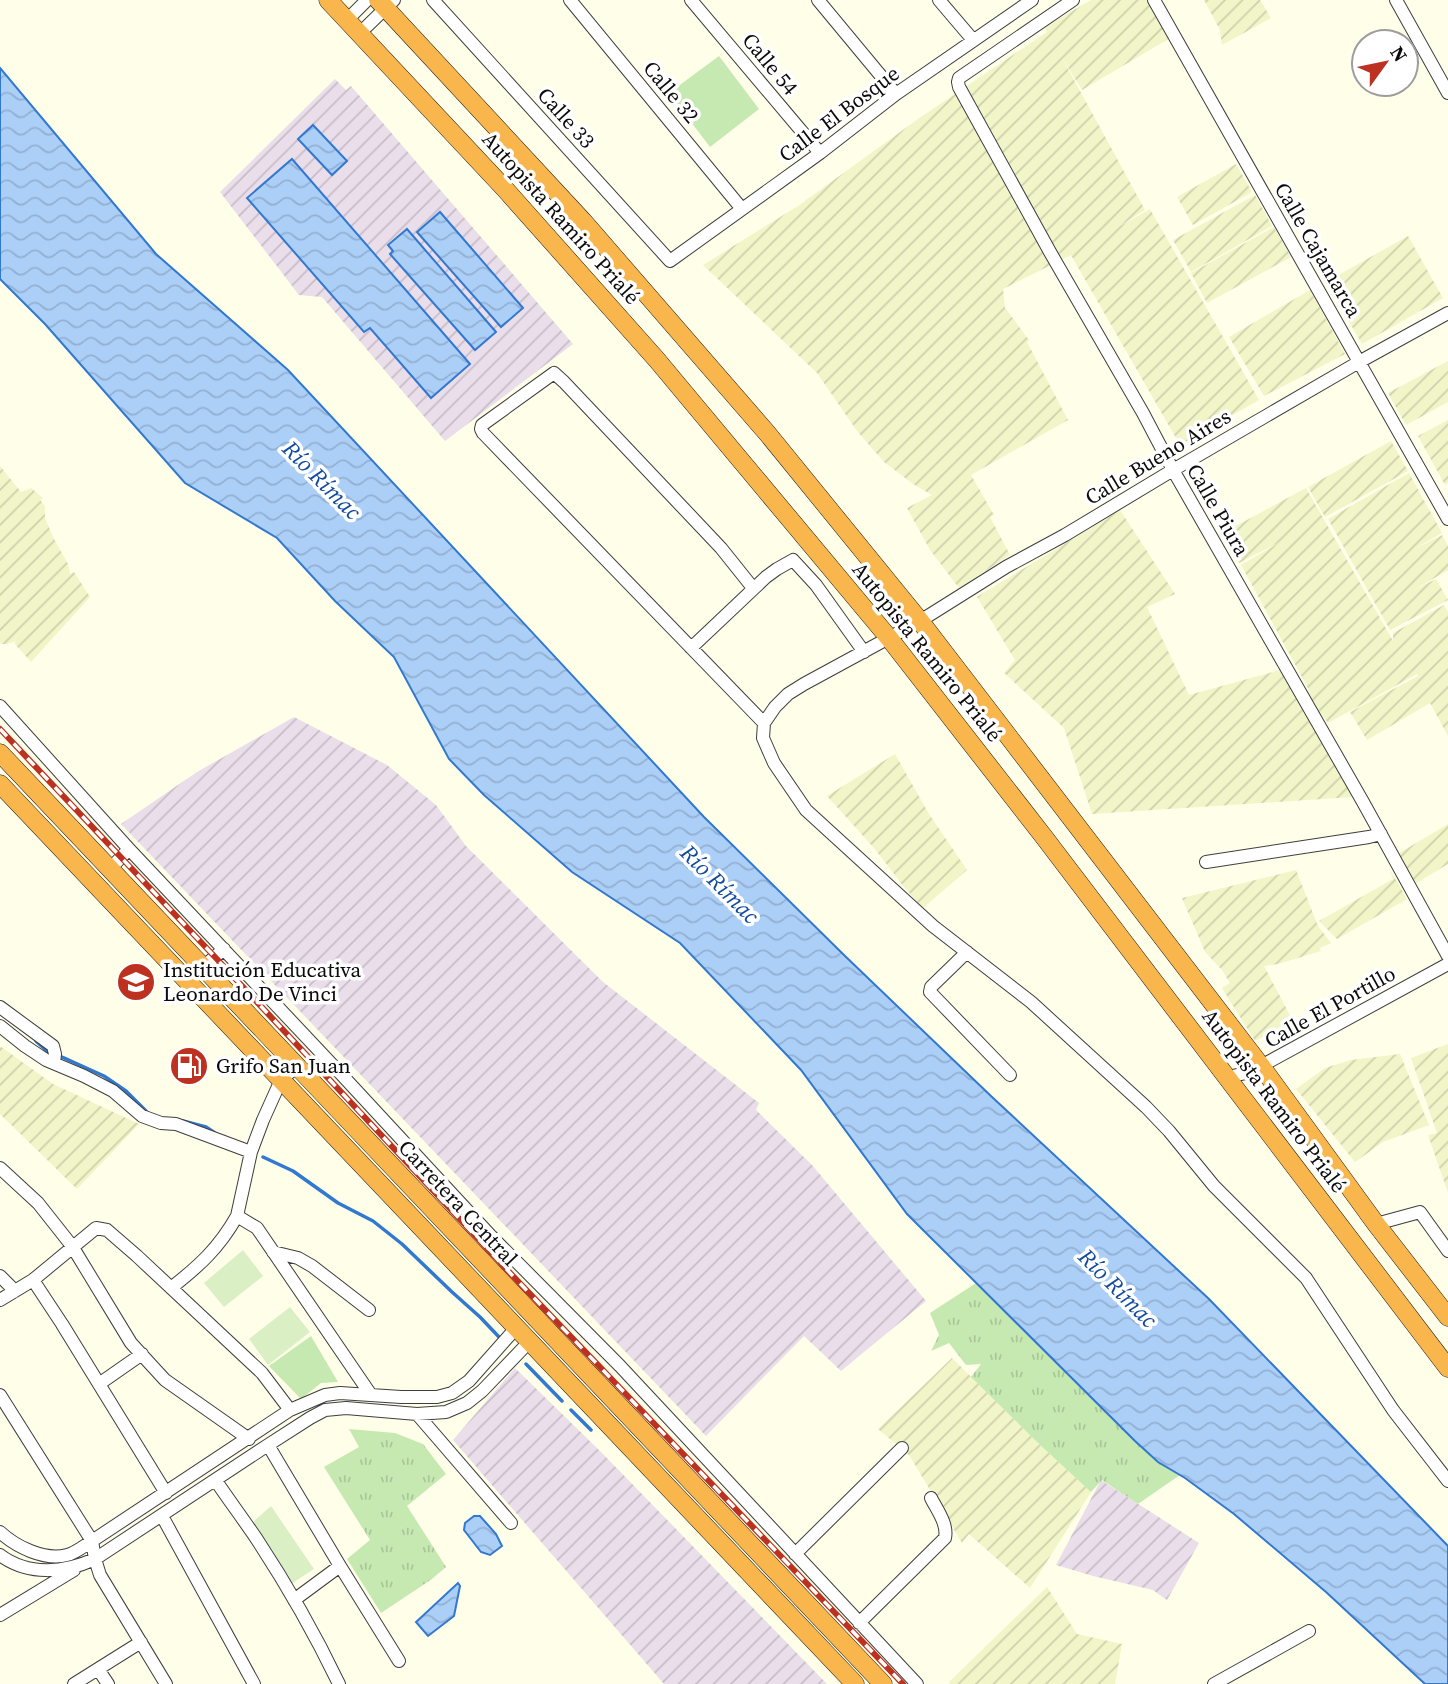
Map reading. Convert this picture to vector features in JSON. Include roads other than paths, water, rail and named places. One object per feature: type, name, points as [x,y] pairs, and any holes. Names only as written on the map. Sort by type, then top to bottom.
[{"type":"highway","name":"Autopista Ramiro Prialé","points":[[328,0],[505,189],[657,360],[889,638],[1228,1077],[1448,1368]]},
{"type":"highway","name":"Autopista Ramiro Prialé","points":[[386,3],[583,221],[766,433],[920,621],[1261,1066],[1376,1224],[1448,1317]]},
{"type":"highway","name":"Carretera Central","points":[[0,752],[883,1684]]},
{"type":"highway","name":"Carretera Central","points":[[0,784],[855,1684]]},
{"type":"highway","points":[[693,1514],[708,1499]]},
{"type":"street","points":[[347,20],[367,0]]},
{"type":"street","name":"Calle 33","points":[[433,0],[670,261]]},
{"type":"street","name":"Calle 32","points":[[570,0],[742,209]]},
{"type":"street","name":"Calle 54","points":[[691,0],[820,153]]},
{"type":"street","points":[[818,0],[896,94]]},
{"type":"street","points":[[939,0],[973,40]]},
{"type":"street","name":"Calle El Bosque","points":[[670,261],[820,153],[896,94],[1032,0]]},
{"type":"street","name":"Calle Piura","points":[[1073,0],[958,82],[975,118],[1448,956]]},
{"type":"street","name":"Calle Cajamarca","points":[[1154,0],[1448,519]]},
{"type":"street","points":[[1396,0],[1448,93]]},
{"type":"street","points":[[360,33],[386,3]]},
{"type":"street","name":"Calle Bueno Aires","points":[[764,723],[775,707],[804,684],[920,621],[1006,567],[1448,313]]},
{"type":"street","points":[[753,588],[721,548],[554,373],[482,425],[483,433],[764,723],[763,738],[774,763],[806,810],[933,926],[1031,1002],[1146,1107],[1214,1186],[1306,1278],[1393,1410],[1448,1481]]},
{"type":"street","points":[[691,648],[753,588],[793,560],[816,585],[864,652]]},
{"type":"street","points":[[0,706],[129,849],[500,1245],[620,1366],[916,1684]]},
{"type":"street","points":[[1206,862],[1381,834]]},
{"type":"street","points":[[110,869],[129,849]]},
{"type":"street","points":[[204,967],[224,950]]},
{"type":"street","points":[[967,952],[931,987],[930,992],[1010,1075]]},
{"type":"street","name":"Calle El Portillo","points":[[1228,1077],[1261,1066],[1448,964]]},
{"type":"street","points":[[0,1007],[53,1046],[54,1063]]},
{"type":"street","points":[[0,1026],[46,1060],[113,1091],[142,1116],[161,1124],[176,1124],[251,1152]]},
{"type":"street","points":[[171,1288],[201,1265],[227,1234],[237,1216],[251,1152],[273,1097],[281,1080],[297,1066]]},
{"type":"street","points":[[0,1168],[38,1203],[72,1246],[131,1343],[165,1380],[249,1439]]},
{"type":"street","points":[[1376,1224],[1420,1212],[1448,1251]]},
{"type":"street","points":[[237,1216],[257,1228],[371,1395]]},
{"type":"street","points":[[0,1300],[33,1280],[96,1228],[107,1230],[262,1373],[290,1410]]},
{"type":"street","points":[[273,1252],[298,1258],[312,1266],[369,1310]]},
{"type":"street","points":[[0,1276],[15,1291]]},
{"type":"street","points":[[33,1280],[166,1493]]},
{"type":"street","points":[[0,1532],[10,1542],[28,1551],[52,1556],[68,1555],[290,1410],[325,1395],[340,1393],[437,1397],[452,1393],[469,1381],[516,1328]]},
{"type":"street","points":[[0,1615],[162,1516],[325,1410],[346,1408],[417,1414],[446,1412],[467,1403],[482,1391],[530,1341]]},
{"type":"street","points":[[99,1384],[142,1354]]},
{"type":"street","points":[[0,1395],[92,1541],[89,1562],[100,1575],[166,1684]]},
{"type":"street","points":[[417,1414],[511,1523]]},
{"type":"street","points":[[268,1445],[399,1661]]},
{"type":"street","points":[[795,1554],[902,1448]]},
{"type":"street","points":[[216,1480],[294,1600],[340,1684]]},
{"type":"street","points":[[859,1623],[944,1538],[944,1523],[931,1499]]},
{"type":"street","points":[[162,1516],[254,1684]]},
{"type":"street","points":[[0,1555],[26,1568],[45,1571],[89,1562]]},
{"type":"street","points":[[294,1600],[340,1566]]},
{"type":"street","points":[[1214,1684],[1309,1631]]},
{"type":"street","points":[[74,1684],[141,1642]]},
{"type":"street","points":[[98,1669],[108,1684]]},
{"type":"water","name":"Río Rímac","points":[[0,68],[156,254],[288,370],[704,817],[992,1097],[1209,1299],[1448,1546],[1448,1684],[1425,1684],[1326,1592],[1234,1514],[1158,1462],[1135,1441],[907,1214],[801,1070],[680,943],[572,872],[484,795],[449,759],[394,657],[335,601],[277,538],[185,483],[45,324],[0,279]]},
{"type":"water","points":[[313,125],[347,161],[332,175],[298,139]]},
{"type":"water","points":[[292,159],[470,364],[431,398],[370,328],[364,332],[247,198]]},
{"type":"water","points":[[440,212],[523,308],[501,327],[417,232]]},
{"type":"water","points":[[407,229],[496,332],[475,350],[390,254],[393,251],[388,245]]},
{"type":"water","points":[[474,1516],[480,1516],[496,1534],[502,1546],[490,1555],[481,1552],[464,1530],[465,1523]]},
{"type":"water","points":[[458,1583],[460,1586],[454,1616],[428,1636],[416,1622]]},
{"type":"waterway","points":[[36,1041],[47,1051]]},
{"type":"waterway","points":[[62,1057],[104,1076],[126,1091],[146,1111]]},
{"type":"waterway","points":[[183,1121],[206,1127],[215,1133]]},
{"type":"waterway","points":[[263,1157],[293,1171],[338,1203],[373,1221],[402,1244],[499,1337]]},
{"type":"waterway","points":[[526,1364],[562,1401]]},
{"type":"waterway","points":[[571,1410],[591,1430]]},
{"type":"railway","points":[[0,729],[512,1275],[903,1684]]},
{"type":"place","name":"Institución Educativa Leonardo De Vinci","points":[[136,982]]},
{"type":"place","name":"Grifo San Juan","points":[[189,1066]]}]
